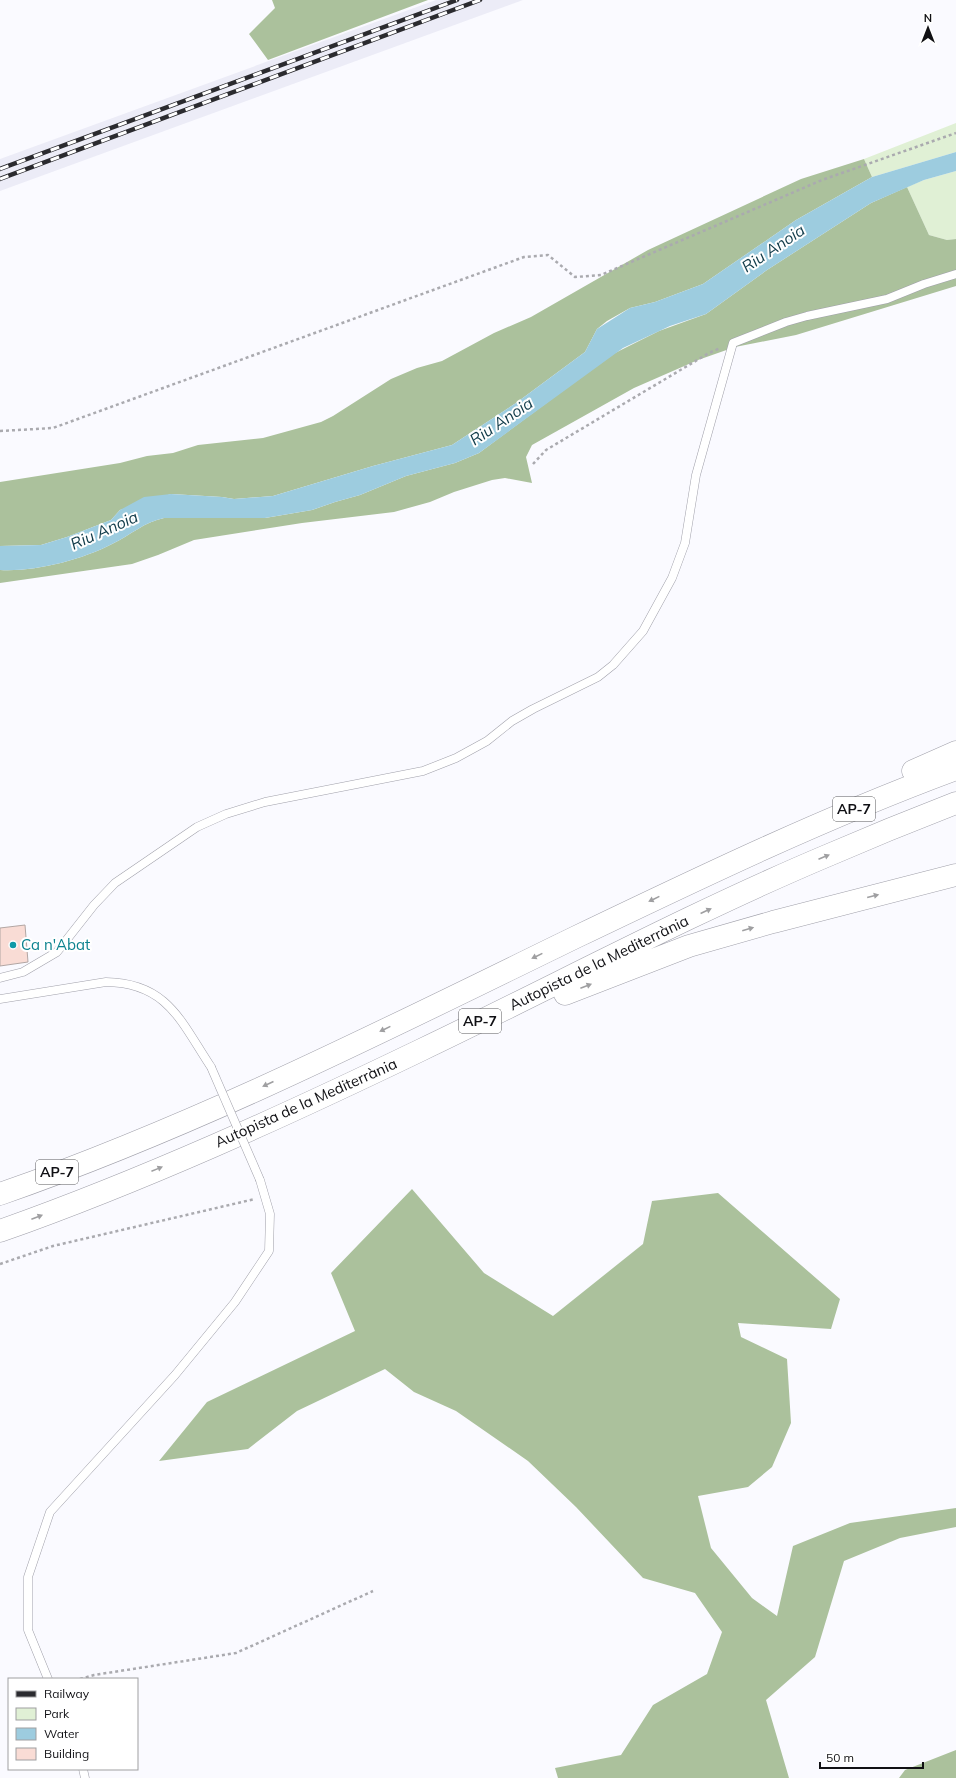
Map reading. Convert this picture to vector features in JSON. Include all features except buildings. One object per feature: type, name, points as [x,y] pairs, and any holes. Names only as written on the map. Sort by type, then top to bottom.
[{"type":"highway","points":[[752,852],[844,803],[956,752]]},
{"type":"highway","name":"AP-7","points":[[0,1194],[115,1150],[276,1081],[752,852],[880,798],[956,769]]},
{"type":"highway","name":"Autopista de la Mediterrània","points":[[0,1230],[75,1202],[255,1128],[419,1051],[752,889],[843,848],[956,803]]},
{"type":"highway","points":[[419,1051],[689,946],[773,922],[956,875]]},
{"type":"lane","points":[[0,978],[23,972],[57,952],[94,905],[115,883],[197,827],[226,814],[265,802],[423,771],[456,758],[487,741],[526,713],[598,677],[613,665],[643,631],[675,571],[685,543],[696,475],[733,343],[786,322],[887,299],[924,284],[956,274]]},
{"type":"lane","points":[[0,999],[106,982],[121,982],[147,989],[172,1007],[211,1067],[260,1180],[270,1214],[269,1252],[235,1302],[175,1375],[50,1512],[28,1577],[28,1630],[48,1678]]},
{"type":"path","points":[[0,431],[53,428],[524,257],[548,255],[575,277],[600,275],[822,180],[956,133]]},
{"type":"path","points":[[533,464],[546,450],[709,353],[733,343]]},
{"type":"path","points":[[0,1264],[53,1246],[265,1196]]},
{"type":"path","points":[[84,1678],[94,1675],[236,1653],[373,1591]]},
{"type":"shaded area","points":[[436,0],[523,0],[0,191],[0,159]]},
{"type":"green space","points":[[272,0],[428,0],[268,60],[249,34],[275,8]]},
{"type":"green space","points":[[956,123],[956,152],[872,177],[864,159]]},
{"type":"green space","points":[[864,159],[872,177],[796,220],[703,284],[655,302],[630,308],[607,321],[597,329],[585,352],[516,403],[452,445],[373,466],[273,496],[234,499],[171,494],[120,510],[111,520],[67,537],[41,545],[0,546],[0,482],[120,463],[147,456],[173,453],[198,445],[263,438],[321,422],[391,379],[417,368],[442,361],[494,333],[531,317],[648,250],[801,179]]},
{"type":"green space","points":[[956,171],[956,239],[947,240],[929,235],[907,187],[924,180]]},
{"type":"green space","points":[[907,187],[929,235],[947,240],[956,239],[956,286],[796,335],[735,347],[698,360],[634,388],[532,445],[526,457],[532,483],[505,478],[492,480],[454,492],[430,502],[394,512],[302,523],[194,540],[132,564],[0,583],[0,570],[43,567],[72,560],[100,550],[150,522],[164,518],[265,518],[312,510],[360,495],[406,476],[455,463],[479,453],[611,355],[659,331],[706,314],[767,270],[871,203]]},
{"type":"green space","points":[[412,1189],[484,1273],[553,1316],[643,1244],[652,1201],[718,1193],[840,1299],[831,1329],[738,1323],[741,1337],[787,1359],[791,1423],[772,1467],[748,1487],[698,1496],[711,1548],[752,1598],[777,1616],[793,1546],[850,1523],[956,1508],[956,1527],[900,1538],[844,1561],[815,1657],[766,1700],[789,1778],[558,1778],[555,1768],[621,1755],[653,1705],[707,1674],[722,1632],[695,1593],[643,1578],[576,1507],[528,1461],[456,1411],[414,1392],[385,1369],[297,1411],[248,1449],[159,1461],[207,1402],[355,1331],[331,1273]]},
{"type":"green space","points":[[956,1750],[956,1778],[899,1778],[905,1770]]},
{"type":"water","name":"Riu Anoia","points":[[956,152],[956,171],[924,180],[871,203],[767,270],[706,314],[670,326],[623,348],[479,453],[455,463],[406,476],[360,495],[312,510],[265,518],[164,518],[150,522],[100,550],[72,560],[43,567],[0,570],[0,546],[41,545],[67,537],[111,520],[120,510],[144,497],[171,494],[234,499],[273,496],[373,466],[452,445],[516,403],[585,352],[597,329],[630,308],[655,302],[703,284],[796,220],[872,177]]},
{"type":"railway","points":[[0,169],[457,0]]},
{"type":"railway","points":[[0,179],[480,0]]},
{"type":"place","name":"Ca n'Abat","points":[[13,945]]}]
